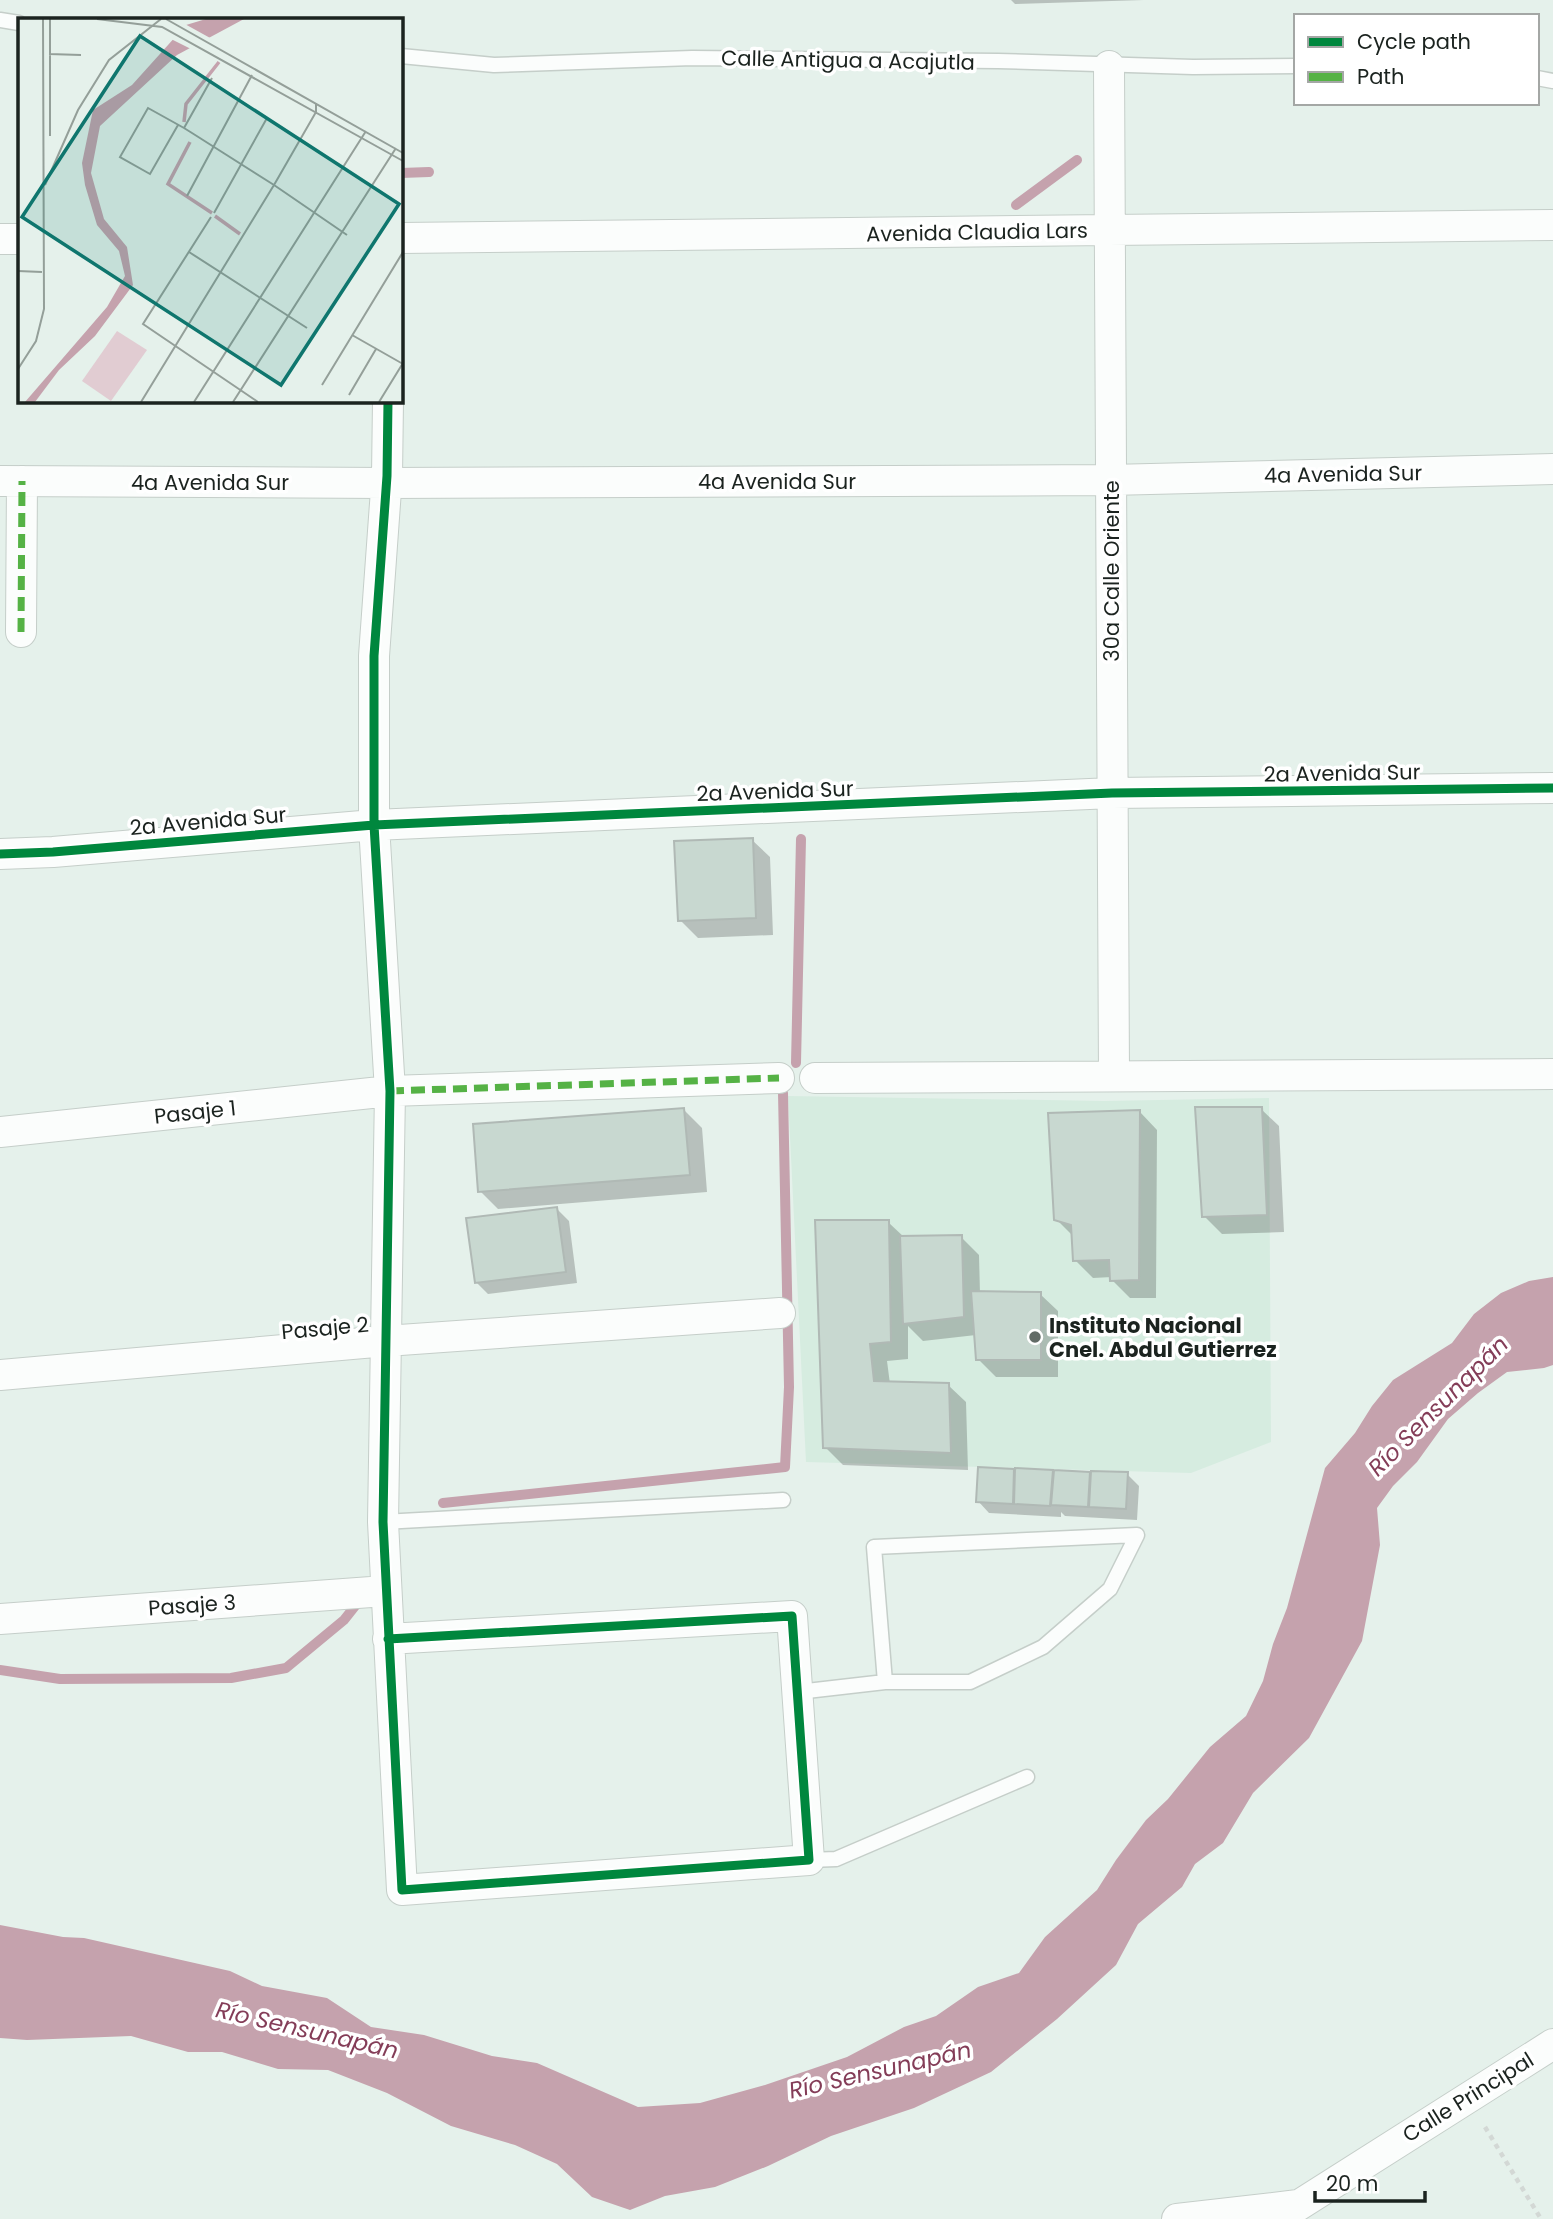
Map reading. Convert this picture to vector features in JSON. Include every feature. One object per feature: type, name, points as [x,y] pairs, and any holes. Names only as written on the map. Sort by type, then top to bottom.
[{"type":"street","name":"30a Calle Oriente","points":[[1109,66],[1114,1076]]},
{"type":"street","name":"Avenida Claudia Lars","points":[[402,238],[1553,225]]},
{"type":"street","points":[[0,239],[18,239]]},
{"type":"street","points":[[388,402],[386,483],[374,656],[374,825],[390,1091],[383,1522],[385,1591],[402,1890],[809,1860],[792,1616],[388,1639]]},
{"type":"street","name":"4a Avenida Sur","points":[[11,481],[386,483],[1110,480],[1553,470]]},
{"type":"street","points":[[11,481],[21,632]]},
{"type":"street","name":"2a Avenida Sur","points":[[0,854],[67,851],[374,825],[1112,793],[1553,788]]},
{"type":"street","points":[[815,1079],[1553,1074]]},
{"type":"street","name":"Pasaje 1","points":[[0,1132],[390,1091],[779,1078]]},
{"type":"street","name":"Pasaje 2","points":[[0,1375],[386,1340],[780,1313]]},
{"type":"street","name":"Pasaje 3","points":[[0,1619],[385,1591]]},
{"type":"street","name":"Calle Principal","points":[[1289,2212],[1553,2044]]},
{"type":"street","points":[[1177,2219],[1289,2212]]},
{"type":"lane","points":[[0,20],[18,23]]},
{"type":"lane","name":"Calle Antigua a Acajutla","points":[[402,56],[494,65],[692,58],[998,61],[1109,66],[1294,66]]},
{"type":"lane","points":[[383,1522],[783,1500]]},
{"type":"lane","points":[[798,1692],[886,1682],[970,1682],[1043,1647],[1110,1589],[1137,1535],[874,1547],[886,1682]]},
{"type":"lane","points":[[809,1860],[836,1858],[1027,1777]]},
{"type":"path","points":[[1467,2097],[1541,2219]]},
{"type":"shaded area","name":"Instituto Nacional Cnel. Abdul Gutierrez","points":[[788,1096],[1104,1101],[1269,1098],[1271,1442],[1191,1473],[806,1462]]},
{"type":"water","name":"Río Sensunapán","points":[[1553,1277],[1553,1365],[1507,1372],[1478,1393],[1448,1419],[1417,1462],[1393,1486],[1377,1508],[1380,1545],[1362,1641],[1309,1738],[1253,1793],[1223,1843],[1195,1864],[1182,1887],[1138,1924],[1116,1965],[1057,2019],[991,2072],[914,2108],[831,2136],[768,2166],[715,2187],[665,2196],[630,2210],[592,2197],[557,2164],[515,2145],[451,2126],[387,2093],[328,2070],[278,2069],[222,2052],[188,2052],[131,2036],[27,2040],[0,2038],[0,1925],[63,1937],[84,1938],[230,1971],[262,1986],[327,1998],[371,2027],[424,2035],[492,2056],[537,2063],[638,2107],[700,2103],[765,2085],[847,2057],[904,2027],[936,2016],[978,1987],[1019,1973],[1045,1937],[1097,1890],[1146,1820],[1168,1799],[1210,1747],[1246,1716],[1263,1681],[1287,1608],[1325,1468],[1355,1433],[1393,1380],[1452,1343],[1474,1314],[1501,1293],[1529,1281]]},
{"type":"building","points":[[753,838],[756,918],[678,921],[674,841]]},
{"type":"building","points":[[1195,1107],[1262,1107],[1267,1215],[1202,1217]]},
{"type":"building","points":[[684,1108],[690,1175],[478,1192],[473,1124]]},
{"type":"building","points":[[1140,1110],[1139,1280],[1110,1281],[1109,1260],[1073,1261],[1071,1225],[1054,1220],[1048,1113]]},
{"type":"building","points":[[557,1207],[566,1272],[475,1283],[466,1218]]},
{"type":"building","points":[[815,1220],[889,1220],[891,1342],[870,1344],[874,1381],[949,1383],[951,1453],[823,1448]]},
{"type":"building","points":[[962,1235],[964,1317],[903,1324],[900,1236]]},
{"type":"building","points":[[971,1291],[1041,1292],[1041,1360],[976,1360]]},
{"type":"building","points":[[978,1467],[1014,1469],[1013,1504],[976,1502]]},
{"type":"building","points":[[1015,1468],[1053,1470],[1050,1506],[1014,1504]]},
{"type":"building","points":[[1054,1470],[1090,1472],[1088,1507],[1051,1505]]},
{"type":"building","points":[[1091,1471],[1128,1472],[1126,1509],[1089,1507]]},
{"type":"waterway","points":[[1016,205],[1077,160]]},
{"type":"waterway","points":[[402,173],[429,172]]},
{"type":"waterway","points":[[796,1063],[801,839]]},
{"type":"waterway","points":[[443,1503],[785,1467],[789,1387],[783,1093]]},
{"type":"waterway","points":[[0,1670],[60,1679],[231,1678],[286,1668],[344,1620],[359,1601]]},
{"type":"marked path","points":[[21,632],[22,481]]},
{"type":"marked path","points":[[390,1091],[779,1078]]},
{"type":"cycle path","points":[[388,402],[387,476],[374,656],[374,825],[390,1091],[383,1522],[389,1639]]},
{"type":"cycle path","points":[[0,854],[53,852],[374,825],[1112,793],[1553,788]]},
{"type":"cycle path","points":[[792,1616],[809,1860],[402,1890],[389,1639],[792,1616]]},
{"type":"place","name":"Instituto Nacional Cnel. Abdul Gutierrez","points":[[1035,1337]]}]
